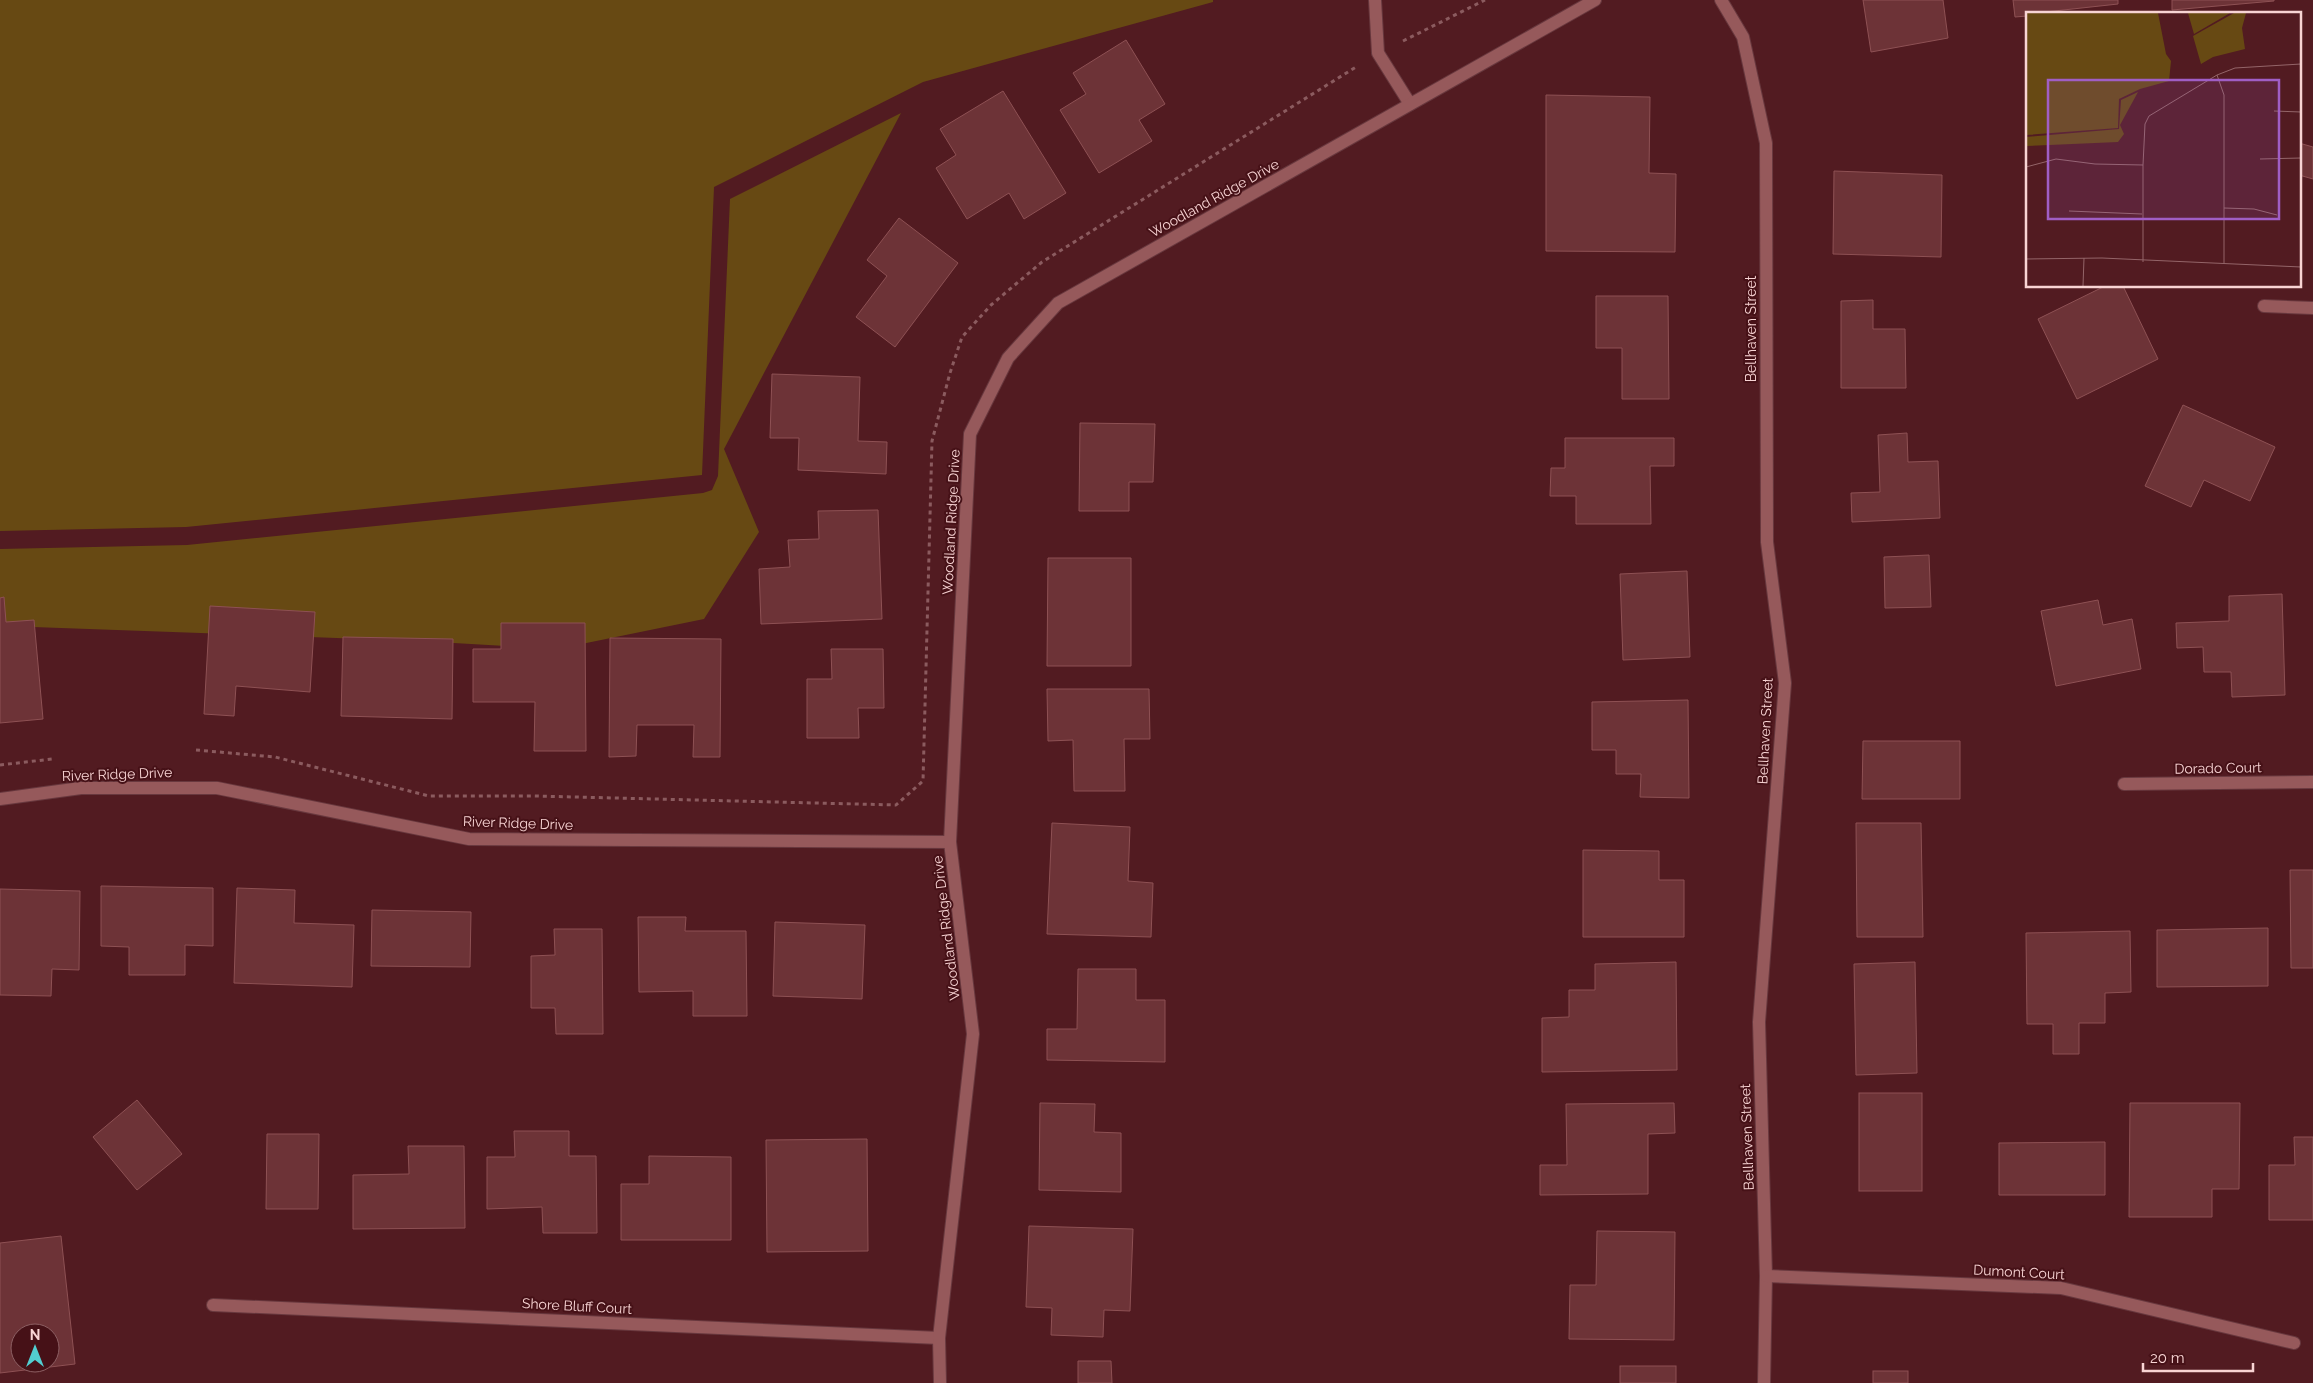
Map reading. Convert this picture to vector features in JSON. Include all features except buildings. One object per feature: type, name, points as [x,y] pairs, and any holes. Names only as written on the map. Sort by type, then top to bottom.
[{"type":"street","points":[[1375,0],[1378,53],[1410,104]]},
{"type":"street","name":"Woodland Ridge Drive","points":[[940,1383],[939,1338],[973,1034],[950,842],[970,434],[1008,358],[1058,303],[1595,0]]},
{"type":"street","name":"Bellhaven Street","points":[[1721,0],[1743,37],[1766,143],[1767,542],[1785,683],[1759,1022],[1766,1276],[1764,1383]]},
{"type":"street","points":[[2264,306],[2313,308]]},
{"type":"street","name":"Dorado Court","points":[[2124,784],[2313,782]]},
{"type":"street","name":"River Ridge Drive","points":[[0,799],[81,788],[217,788],[469,839],[950,842]]},
{"type":"street","name":"Dumont Court","points":[[1766,1276],[2062,1288],[2294,1343]]},
{"type":"street","name":"Shore Bluff Court","points":[[213,1305],[939,1338]]},
{"type":"path","points":[[196,750],[275,757],[429,796],[534,796],[896,805],[923,781],[932,441],[950,373],[962,337],[991,305],[1042,262],[1378,53],[1485,0]]},
{"type":"path","points":[[0,765],[52,760]]},
{"type":"shaded area","points":[[0,0],[1213,0],[1213,2],[923,82],[714,187],[702,475],[186,527],[0,531]]},
{"type":"shaded area","points":[[901,113],[724,449],[759,532],[704,619],[557,649],[419,641],[33,627],[0,629],[0,549],[187,545],[703,493],[712,490],[718,476],[730,199]]}]
